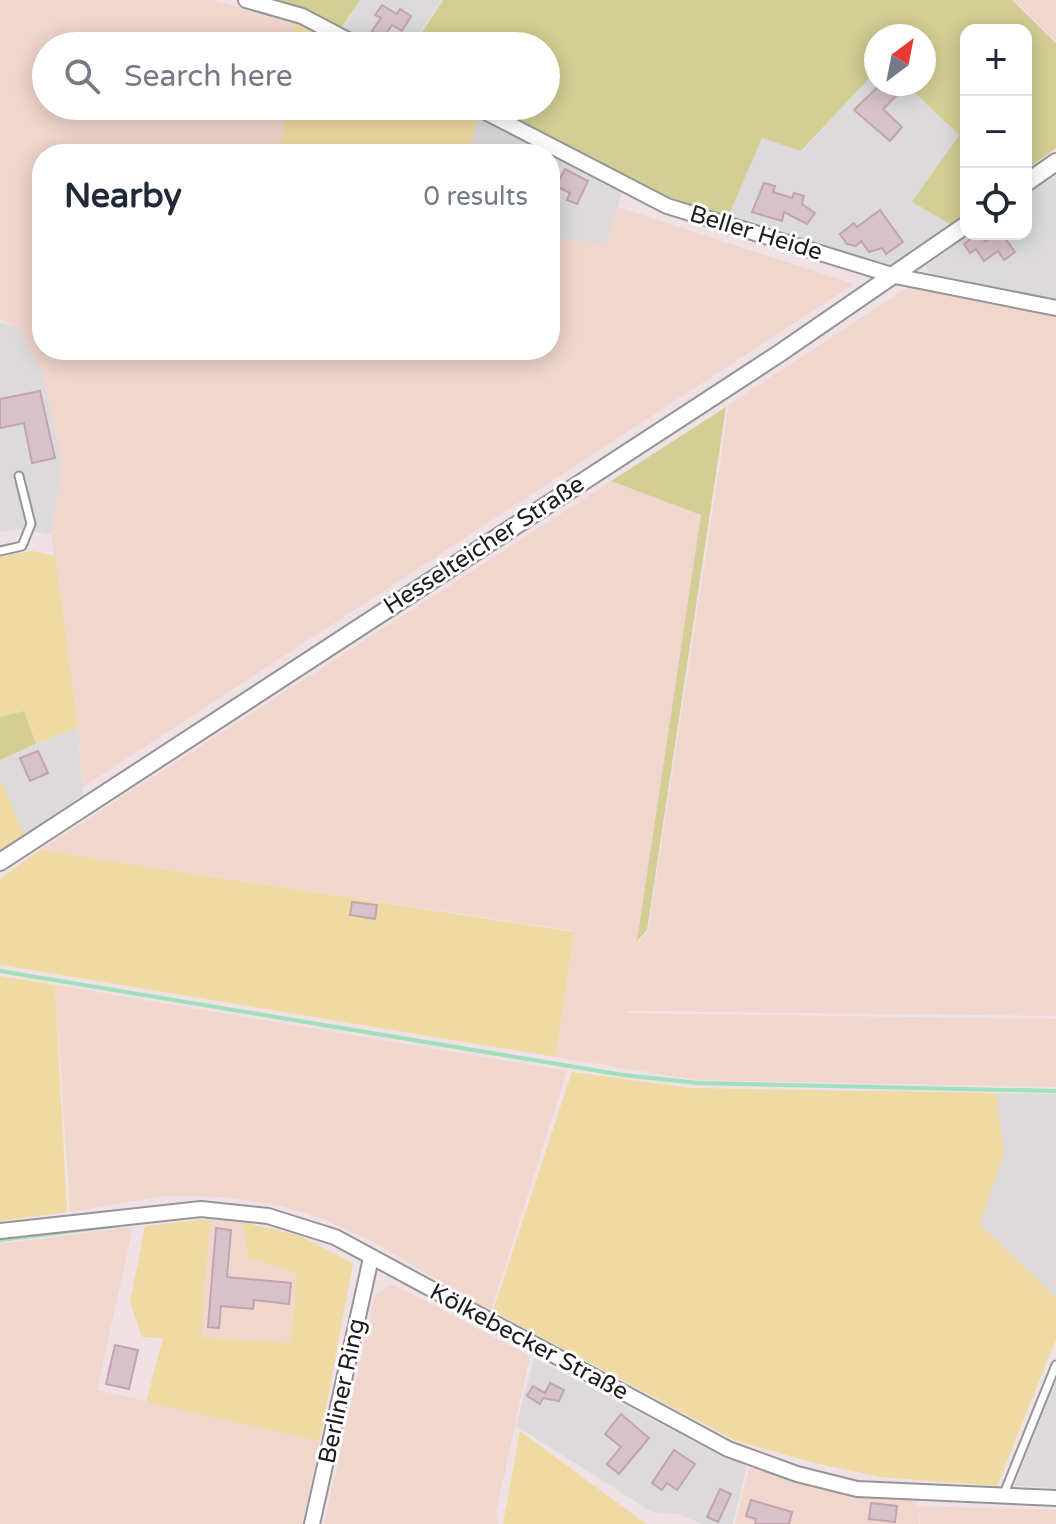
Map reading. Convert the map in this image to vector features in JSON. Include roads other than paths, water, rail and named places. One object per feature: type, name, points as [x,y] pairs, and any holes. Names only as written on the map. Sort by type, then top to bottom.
[{"type":"street","points":[[246,0],[302,16],[332,32]]},
{"type":"street","name":"Beller Heide","points":[[501,120],[547,144]]},
{"type":"street","name":"Beller Heide","points":[[560,151],[667,206],[895,276],[1056,308]]},
{"type":"street","points":[[1032,179],[1056,162]]},
{"type":"street","name":"Hesselteicher Straße","points":[[0,862],[895,276],[960,229]]},
{"type":"street","name":"Kölkebecker Straße","points":[[0,1231],[201,1209],[268,1216],[335,1237],[728,1449],[797,1474],[857,1489],[1056,1498]]},
{"type":"street","name":"Berliner Ring","points":[[312,1524],[371,1258]]},
{"type":"lane","points":[[0,551],[22,546],[31,524],[19,476]]},
{"type":"lane","points":[[1003,1496],[1056,1365]]},
{"type":"waterway","points":[[0,971],[623,1075],[698,1083],[1056,1091]]},
{"type":"waterway","points":[[0,1240],[121,1225]]}]
